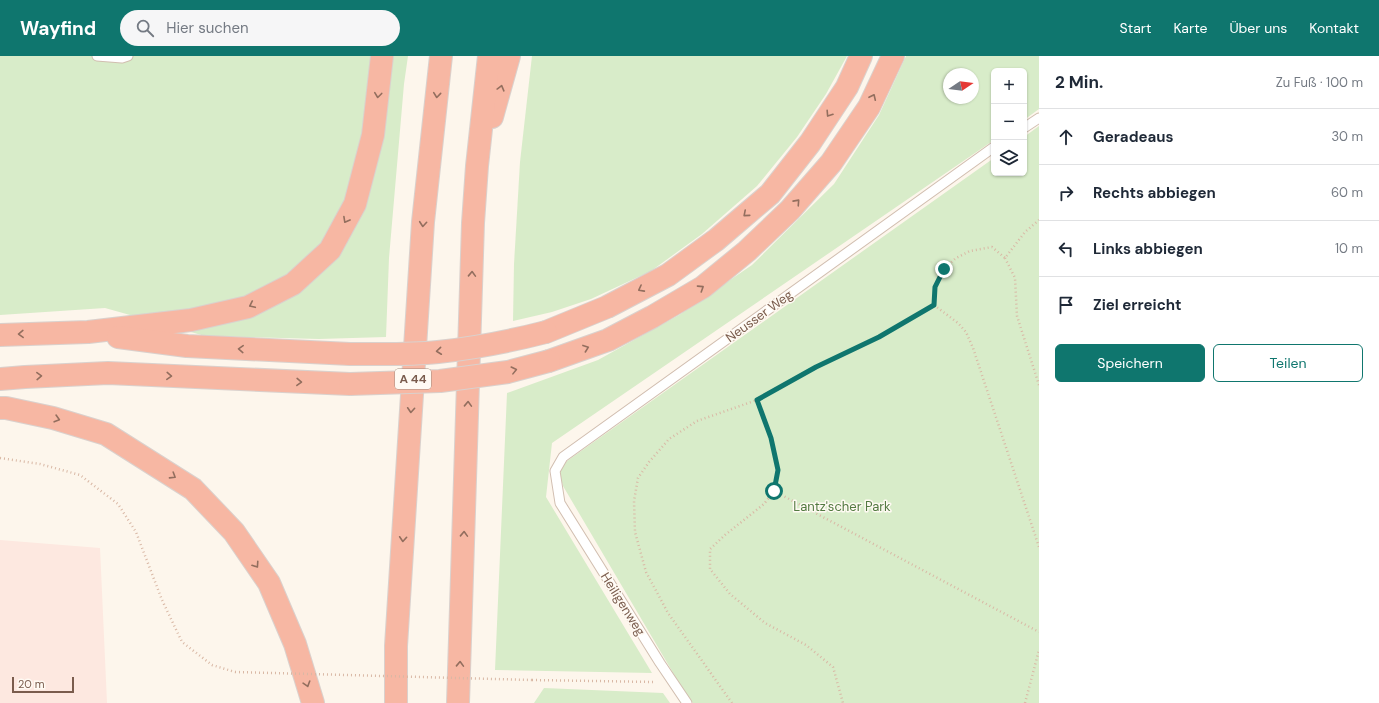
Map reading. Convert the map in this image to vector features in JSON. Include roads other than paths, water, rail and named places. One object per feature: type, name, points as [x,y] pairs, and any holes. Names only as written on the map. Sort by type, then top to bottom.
[{"type":"highway","points":[[0,335],[88,332],[192,320],[248,307],[293,284],[330,250],[355,204],[373,135],[382,56]]},
{"type":"highway","name":"A 44","points":[[396,703],[396,646],[422,222],[441,56]]},
{"type":"highway","points":[[458,703],[473,231],[477,166],[489,56]]},
{"type":"highway","points":[[477,166],[499,95],[509,56]]},
{"type":"highway","points":[[88,332],[187,346],[350,354],[437,352],[506,342],[546,332],[607,307],[668,275],[716,240],[770,194],[810,142],[847,87],[861,56]]},
{"type":"highway","points":[[0,380],[25,377],[108,373],[350,384],[440,381],[508,372],[549,361],[608,340],[652,317],[703,287],[747,251],[790,210],[831,163],[869,107],[893,56]]},
{"type":"highway","points":[[0,408],[53,418],[106,434],[193,489],[234,532],[269,583],[295,644],[313,703]]},
{"type":"lane","points":[[97,56],[122,58],[128,56]]},
{"type":"lane","points":[[1027,126],[1039,118]]},
{"type":"lane","name":"Neusser Weg","points":[[560,503],[555,471],[562,457],[991,149]]},
{"type":"lane","name":"Heiligenweg","points":[[560,503],[660,664],[687,703]]},
{"type":"park label","name":"Lantz'scher Park","points":[[842,506]]}]
